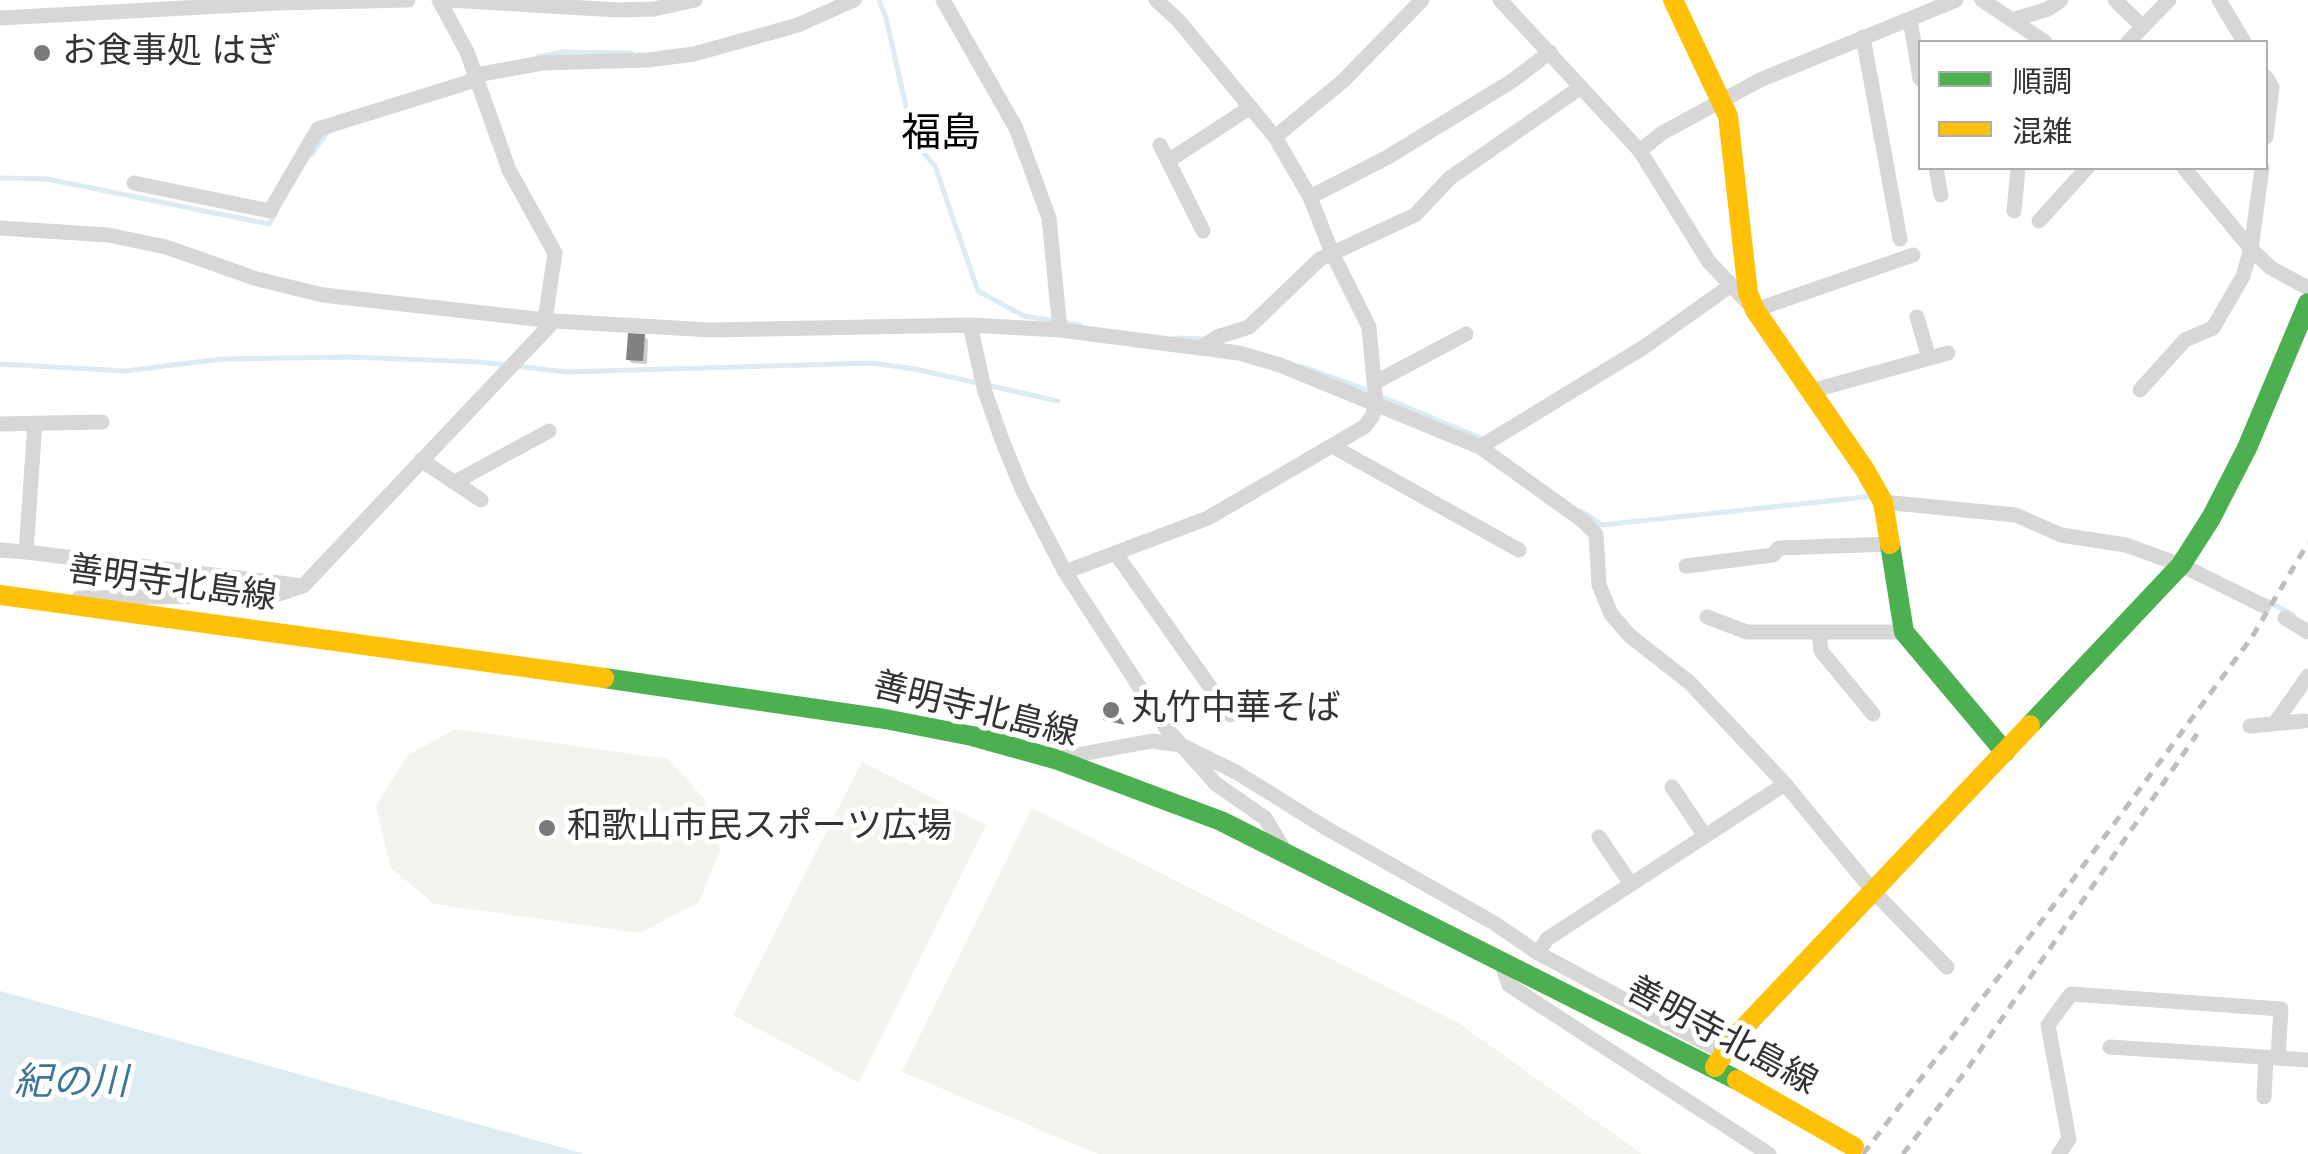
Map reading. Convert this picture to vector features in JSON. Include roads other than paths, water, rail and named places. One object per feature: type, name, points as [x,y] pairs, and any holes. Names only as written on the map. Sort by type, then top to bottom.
[{"type":"main road","points":[[1673,0],[1728,116],[1748,292],[1755,310],[1881,498],[1904,632],[2004,752]]},
{"type":"main road","points":[[1719,1059],[2185,560],[2247,448],[2308,304]]},
{"type":"main road","name":"善明寺北島線","points":[[0,596],[885,719],[972,736],[1055,759],[1221,821],[1501,962],[1719,1059],[1854,1146]]},
{"type":"street","points":[[0,18],[408,0]]},
{"type":"street","points":[[26,598],[276,595],[304,586],[550,321],[555,253],[508,170],[476,75],[439,0]]},
{"type":"street","points":[[448,0],[654,10],[695,0]]},
{"type":"street","points":[[134,183],[270,211],[318,129],[470,82],[476,75],[542,63],[648,60],[694,54],[798,25],[854,0]]},
{"type":"street","points":[[943,0],[1016,128],[1049,218],[1060,325]]},
{"type":"street","points":[[1066,572],[1208,518],[1364,427],[1372,418],[1375,393],[1369,327],[1310,198],[1276,137],[1178,20],[1156,0]]},
{"type":"street","points":[[1276,137],[1342,82],[1422,0]]},
{"type":"street","points":[[1500,0],[1640,151],[1690,236],[1755,310],[1913,254]]},
{"type":"street","points":[[1640,151],[1662,133],[1760,80],[1956,0]]},
{"type":"street","points":[[1982,0],[2034,40]]},
{"type":"street","points":[[2012,20],[2048,9],[2060,0]]},
{"type":"street","points":[[2115,0],[2143,27]]},
{"type":"street","points":[[2130,40],[2168,0]]},
{"type":"street","points":[[2218,0],[2243,40]]},
{"type":"street","points":[[1910,18],[1918,67]]},
{"type":"street","points":[[1864,37],[1900,240]]},
{"type":"street","points":[[1310,198],[1388,157],[1512,81],[1550,52]]},
{"type":"street","points":[[2268,80],[2272,87],[2268,120]]},
{"type":"street","points":[[1208,342],[1248,327],[1320,259],[1415,215],[1450,178],[1581,87]]},
{"type":"street","points":[[1168,161],[1251,107]]},
{"type":"street","points":[[1160,145],[1203,231]]},
{"type":"street","points":[[1936,170],[1941,195]]},
{"type":"street","points":[[2014,211],[2018,170]]},
{"type":"street","points":[[2039,221],[2085,170]]},
{"type":"street","points":[[2186,170],[2251,249],[2271,268],[2308,288]]},
{"type":"street","points":[[2140,390],[2184,340],[2212,328],[2243,276],[2251,249],[2262,170]]},
{"type":"street","points":[[0,228],[108,235],[166,247],[257,279],[323,295],[550,321],[711,330],[1060,325],[1208,342],[1375,393],[1480,447],[1596,534],[1599,585],[1612,614],[1629,635],[1690,683],[1785,784],[1873,890],[1947,967]]},
{"type":"street","points":[[1480,447],[1644,347],[1730,286]]},
{"type":"street","points":[[1917,317],[1929,358]]},
{"type":"street","points":[[970,325],[984,385],[1022,489],[1066,572],[1158,716],[1216,784],[1265,818],[1286,853]]},
{"type":"street","points":[[1375,393],[1466,334]]},
{"type":"street","points":[[1811,391],[1948,353]]},
{"type":"street","points":[[0,424],[102,422]]},
{"type":"street","points":[[26,552],[35,423]]},
{"type":"street","points":[[455,482],[549,430]]},
{"type":"street","points":[[1332,446],[1520,550]]},
{"type":"street","points":[[421,460],[481,500]]},
{"type":"street","points":[[1881,498],[2016,515],[2062,535],[2185,560],[2264,606]]},
{"type":"street","points":[[1686,566],[1773,555],[1779,548],[1890,544]]},
{"type":"street","points":[[0,550],[304,586]]},
{"type":"street","points":[[1116,554],[1230,715]]},
{"type":"street","points":[[1706,617],[1747,632],[1904,632]]},
{"type":"street","points":[[2285,618],[2308,632]]},
{"type":"street","points":[[1819,632],[1821,651],[1873,714]]},
{"type":"street","points":[[2275,724],[2308,676]]},
{"type":"street","points":[[2250,726],[2304,721]]},
{"type":"street","points":[[1055,759],[1152,741],[1182,745],[1236,772],[1719,1059]]},
{"type":"street","points":[[1538,953],[1546,939],[1785,784]]},
{"type":"street","points":[[1672,787],[1704,836]]},
{"type":"street","points":[[1600,837],[1631,884]]},
{"type":"street","points":[[1501,962],[1509,985],[1769,1154]]},
{"type":"street","points":[[2059,1154],[2069,1138],[2048,1025],[2071,994],[2281,1009],[2264,1097]]},
{"type":"street","points":[[2110,1047],[2308,1060]]},
{"type":"water","name":"紀の川","points":[[0,991],[585,1154],[0,1154]]},
{"type":"waterway","points":[[879,0],[914,142],[935,166],[978,291],[1024,316],[1080,325]]},
{"type":"waterway","points":[[538,57],[562,52],[631,53]]},
{"type":"waterway","points":[[312,154],[328,131]]},
{"type":"waterway","points":[[0,178],[47,179],[269,224],[275,214]]},
{"type":"waterway","points":[[1175,338],[1209,339]]},
{"type":"waterway","points":[[0,364],[125,371],[222,359],[351,357],[480,362],[567,372],[871,363],[1058,401]]},
{"type":"waterway","points":[[1301,366],[1370,391]]},
{"type":"waterway","points":[[1380,396],[1483,439]]},
{"type":"waterway","points":[[1581,511],[1602,525],[1875,496]]},
{"type":"waterway","points":[[2267,601],[2293,615]]},
{"type":"railway","points":[[1863,1154],[2252,637],[2308,543]]},
{"type":"railway","points":[[1903,1154],[1968,1068],[2197,734]]},
{"type":"place","name":"お食事処 はぎ","points":[[42,53]]},
{"type":"place","name":"丸竹中華そば","points":[[1111,710]]},
{"type":"place","name":"和歌山市民スポーツ広場","points":[[547,828]]},
{"type":"district","name":"福島","points":[[941,136]]}]
